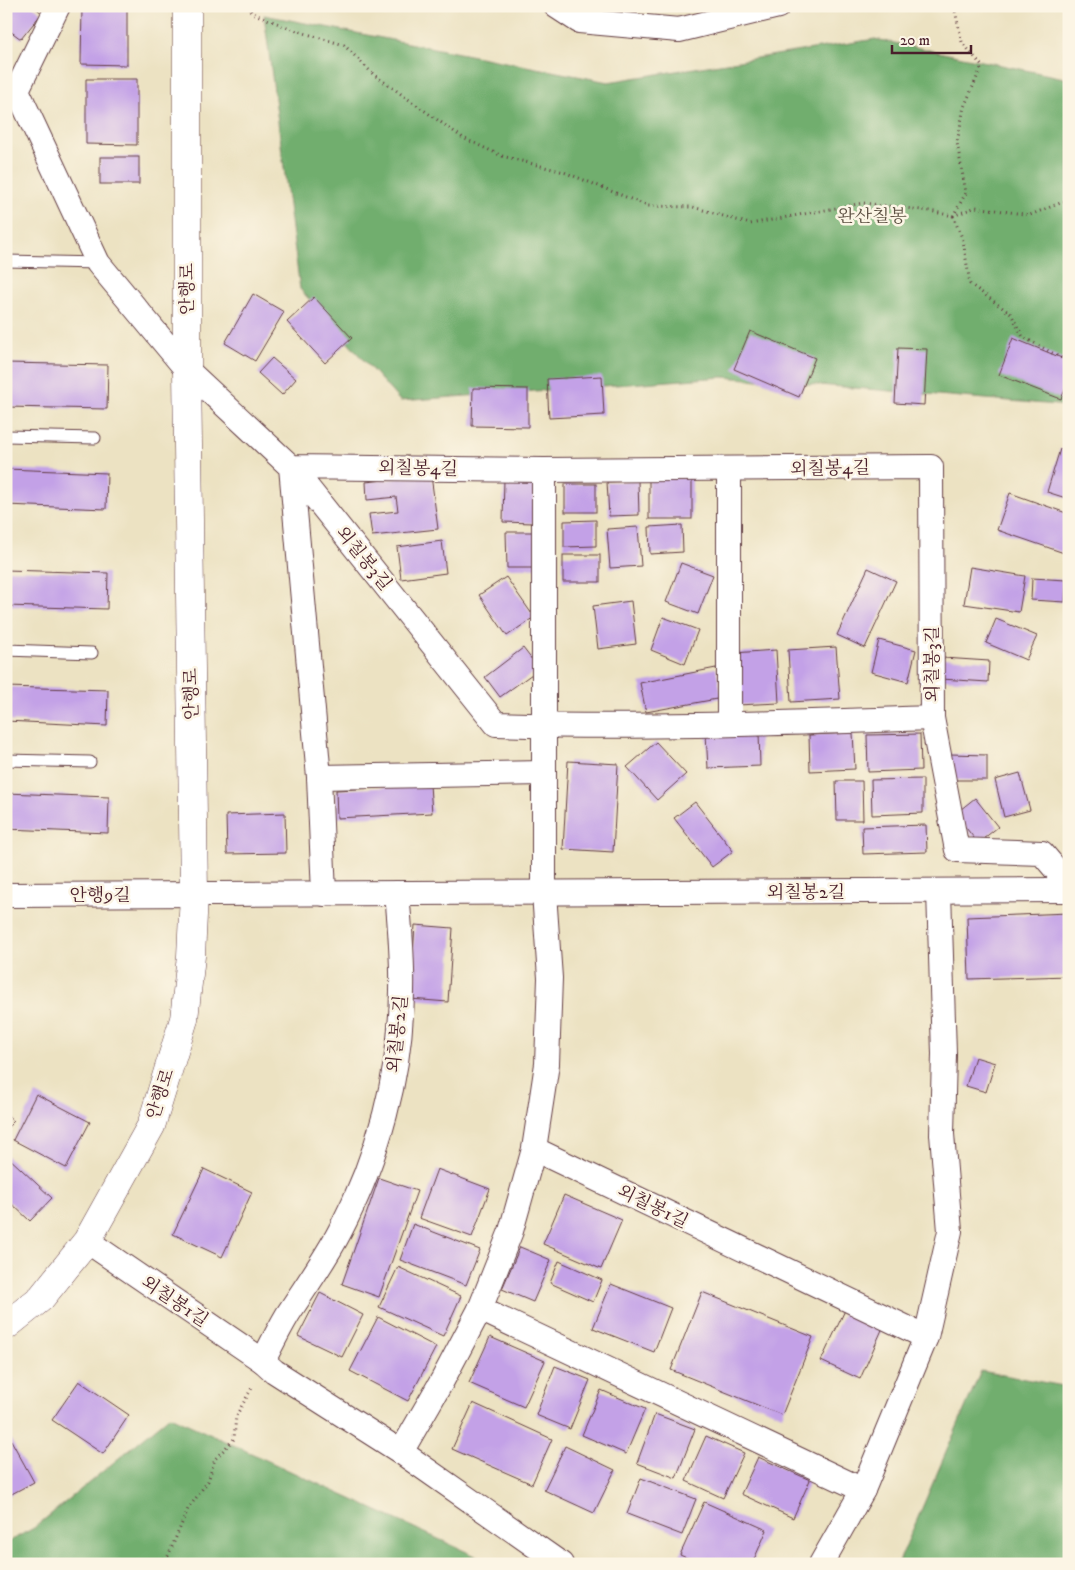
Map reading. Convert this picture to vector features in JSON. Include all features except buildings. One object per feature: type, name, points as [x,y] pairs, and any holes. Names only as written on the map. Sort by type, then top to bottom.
[{"type":"street","points":[[12,80],[58,6]]},
{"type":"street","name":"안행로","points":[[6,1326],[41,1298],[87,1241],[151,1126],[184,1019],[191,956],[194,894],[187,370],[187,6]]},
{"type":"street","points":[[556,6],[579,20],[679,30],[753,9],[778,6]]},
{"type":"street","name":"외칠봉3길","points":[[12,80],[98,263],[187,370],[291,467],[496,724],[729,724],[932,718],[931,467]]},
{"type":"street","points":[[291,467],[318,777],[324,894]]},
{"type":"street","name":"외칠봉4길","points":[[291,467],[544,470],[931,467]]},
{"type":"street","points":[[729,469],[729,724]]},
{"type":"street","points":[[401,1452],[442,1381],[480,1309],[512,1231],[534,1149],[547,1064],[550,978],[544,893],[544,470]]},
{"type":"street","points":[[932,718],[957,850],[1042,853],[1069,885]]},
{"type":"street","points":[[318,777],[544,773]]},
{"type":"street","name":"외칠봉2길","points":[[194,894],[1069,890]]},
{"type":"street","points":[[821,1564],[863,1490],[926,1337],[950,1230],[942,1134],[944,1054],[939,891]]},
{"type":"street","name":"외칠봉2길","points":[[268,1366],[288,1315],[316,1274],[340,1231],[367,1170],[378,1139],[390,1091],[398,1042],[402,993],[402,943],[397,893]]},
{"type":"street","name":"안행9길","points":[[6,895],[194,894]]},
{"type":"street","name":"외칠봉1길","points":[[534,1149],[926,1337]]},
{"type":"street","name":"외칠봉1길","points":[[87,1241],[268,1366],[401,1452],[561,1564]]},
{"type":"street","points":[[480,1309],[863,1490]]},
{"type":"lane","points":[[6,261],[98,263]]},
{"type":"lane","points":[[6,436],[95,438]]},
{"type":"lane","points":[[6,650],[92,653]]},
{"type":"lane","points":[[6,760],[90,762]]},
{"type":"path","points":[[248,6],[252,12],[294,30],[344,44],[373,74],[463,138],[502,156],[564,172],[648,206],[693,208],[750,224],[863,203],[930,211],[953,216],[976,207],[1030,215],[1063,202],[1069,202]]},
{"type":"path","points":[[953,216],[966,193],[957,143],[964,107],[982,66],[962,42],[954,6]]},
{"type":"path","points":[[953,216],[963,240],[970,284],[1010,314],[1023,338],[1069,362]]},
{"type":"path","points":[[155,1564],[168,1556],[188,1509],[208,1481],[215,1459],[234,1439],[236,1416],[253,1386],[263,1376],[268,1366]]},
{"type":"green space","name":"완산칠봉","points":[[264,15],[608,82],[875,39],[1069,79],[1069,406],[723,377],[400,401],[300,289]]},
{"type":"green space","points":[[981,1371],[1069,1387],[1069,1564],[898,1564]]},
{"type":"green space","points":[[170,1416],[493,1564],[6,1564],[6,1543],[34,1528]]}]
